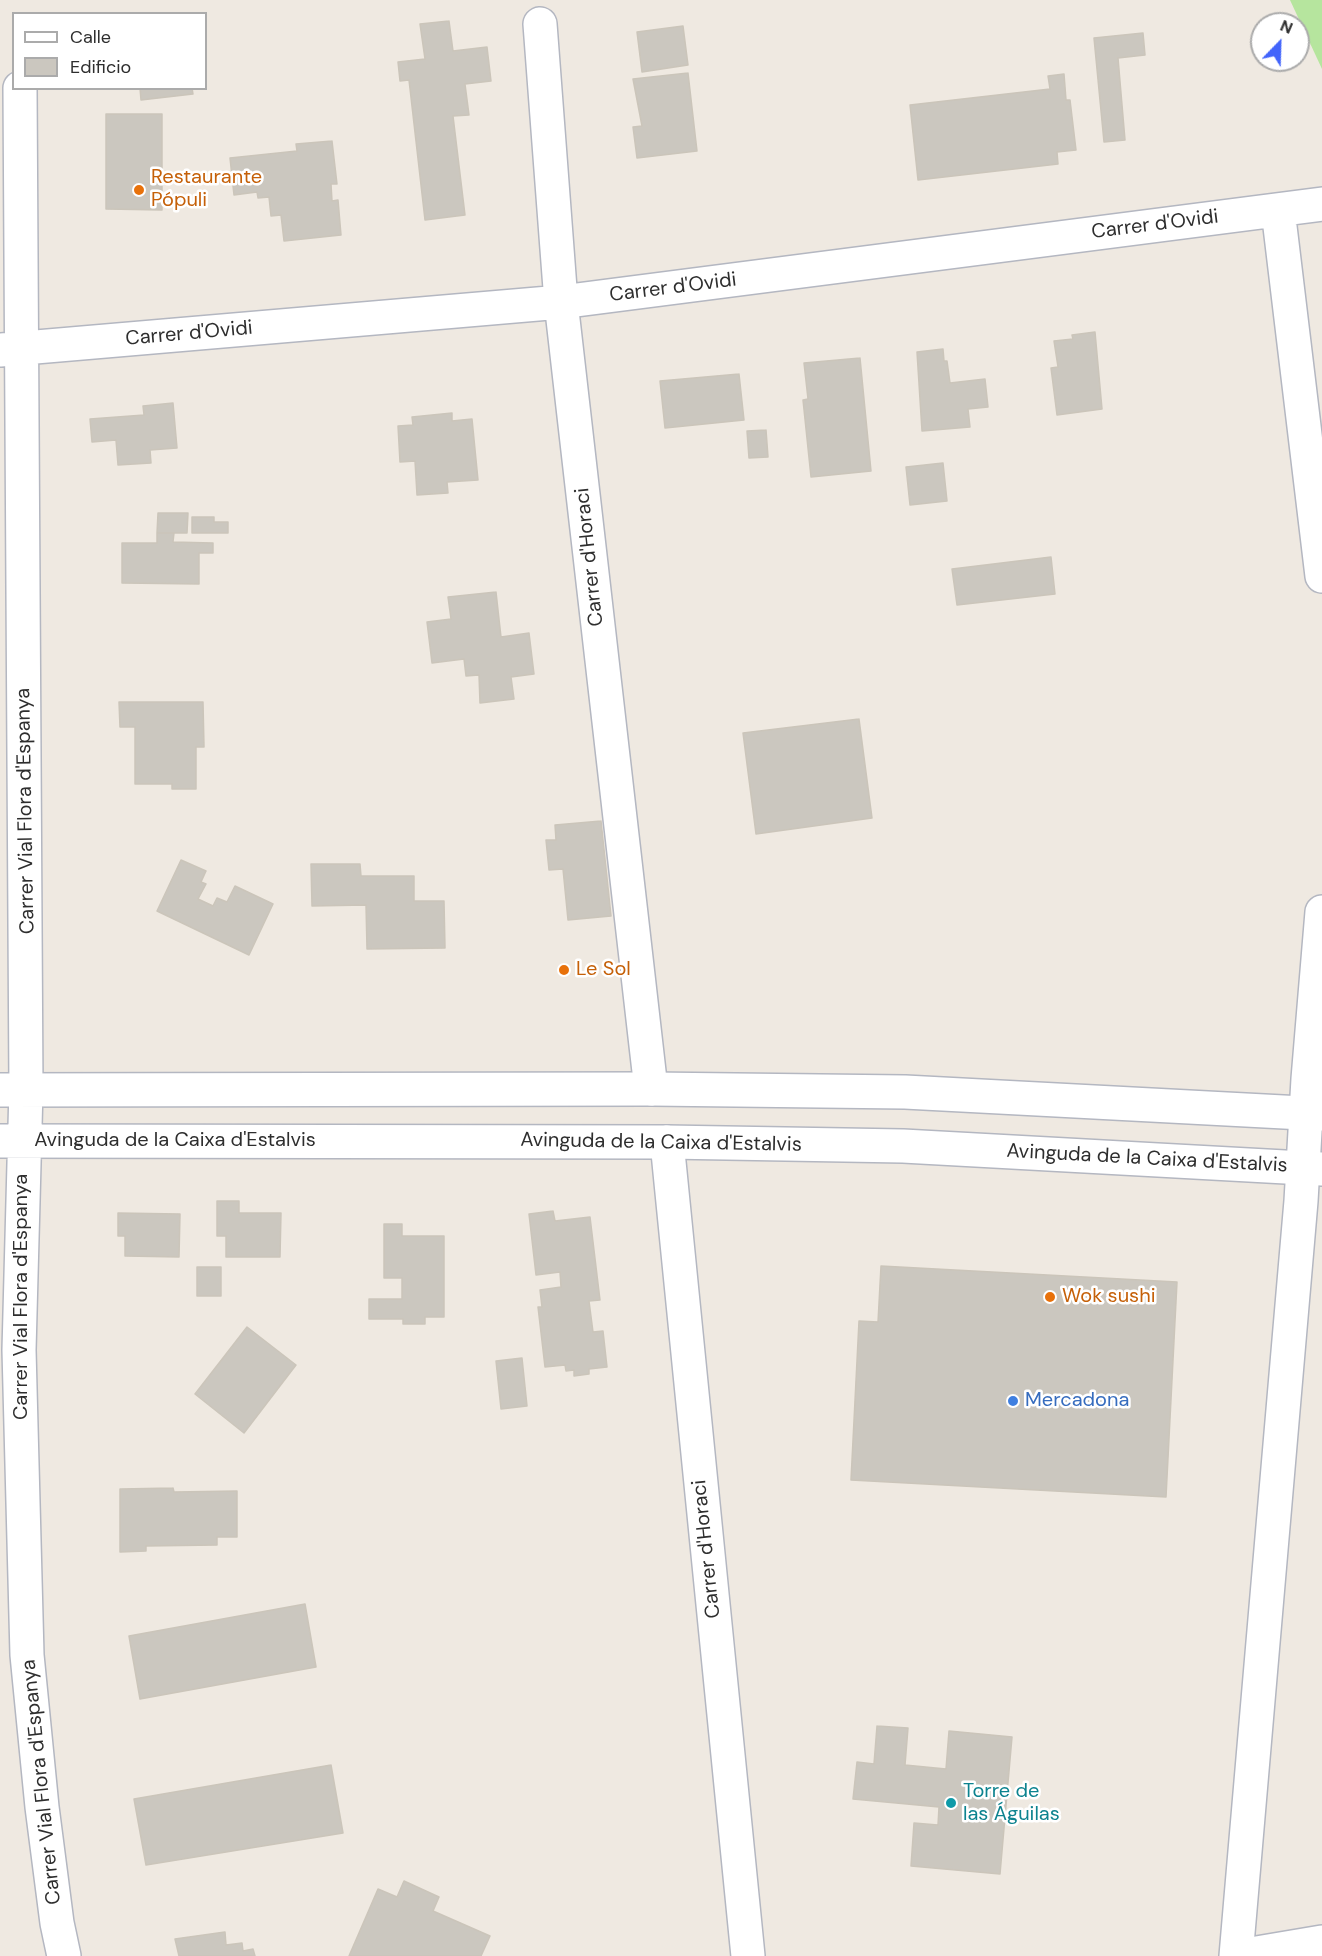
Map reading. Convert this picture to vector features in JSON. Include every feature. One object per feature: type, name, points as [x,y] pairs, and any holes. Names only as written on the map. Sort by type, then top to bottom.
[{"type":"street","name":"Carrer d'Horaci","points":[[540,24],[561,302],[651,1089]]},
{"type":"street","name":"Carrer Vial Flora d'Espanya","points":[[20,90],[11,349],[12,1141],[27,1655],[42,1807],[57,1923],[64,1956]]},
{"type":"street","name":"Carrer d'Ovidi","points":[[11,349],[561,302],[1322,204]]},
{"type":"street","points":[[1278,210],[1322,576]]},
{"type":"street","points":[[1322,912],[1312,1168],[1237,1956],[1322,1942]]},
{"type":"street","points":[[13,1089],[651,1089],[905,1092],[1314,1114]]},
{"type":"street","name":"Avinguda de la Caixa d'Estalvis","points":[[12,1141],[667,1142],[903,1146],[1312,1168]]},
{"type":"street","name":"Carrer d'Horaci","points":[[667,1142],[748,1956]]},
{"type":"green space","points":[[1290,0],[1322,0],[1322,69],[1310,43],[1310,12],[1296,12]]},
{"type":"building","points":[[449,21],[453,51],[487,47],[491,81],[465,84],[469,115],[453,116],[465,215],[425,220],[409,80],[400,81],[398,62],[425,59],[420,24]]},
{"type":"building","points":[[683,26],[688,65],[642,72],[637,32]]},
{"type":"building","points":[[1143,33],[1145,55],[1118,58],[1125,140],[1104,142],[1094,38]]},
{"type":"building","points":[[688,73],[697,151],[637,158],[633,127],[642,126],[633,79]]},
{"type":"building","points":[[1064,74],[1066,100],[1070,100],[1076,150],[1057,152],[1058,164],[918,180],[910,105],[1050,89],[1048,76]]},
{"type":"building","points":[[140,90],[192,90],[193,94],[141,100]]},
{"type":"building","points":[[106,114],[162,114],[162,210],[106,209]]},
{"type":"building","points":[[332,141],[337,184],[331,184],[332,201],[338,200],[341,235],[284,241],[281,215],[271,216],[269,197],[258,198],[257,192],[234,195],[230,158],[297,151],[296,144]]},
{"type":"building","points":[[1095,332],[1102,409],[1057,415],[1051,368],[1058,367],[1054,341],[1073,339],[1072,335]]},
{"type":"building","points":[[943,349],[950,383],[985,379],[988,407],[968,409],[970,427],[922,431],[917,352]]},
{"type":"building","points":[[860,358],[871,471],[811,477],[803,400],[808,399],[804,363]]},
{"type":"building","points":[[739,374],[744,420],[665,428],[660,381]]},
{"type":"building","points":[[173,403],[177,448],[150,450],[151,463],[118,465],[116,440],[92,442],[90,419],[144,415],[143,406]]},
{"type":"building","points":[[452,413],[452,421],[472,419],[478,480],[447,482],[448,493],[417,495],[415,461],[400,462],[398,426],[413,425],[412,417]]},
{"type":"building","points":[[766,430],[768,457],[749,458],[747,431]]},
{"type":"building","points":[[943,463],[947,501],[910,505],[906,467]]},
{"type":"building","points":[[158,513],[188,513],[187,533],[157,533]]},
{"type":"building","points":[[192,517],[214,517],[214,522],[228,522],[228,533],[192,533]]},
{"type":"building","points":[[157,533],[174,533],[173,542],[213,543],[213,553],[199,553],[199,584],[122,583],[122,543],[157,543]]},
{"type":"building","points":[[1051,557],[1055,594],[957,605],[952,569]]},
{"type":"building","points":[[496,592],[501,637],[529,633],[534,674],[511,677],[514,699],[480,703],[479,675],[466,676],[464,659],[432,663],[427,622],[451,619],[448,597]]},
{"type":"building","points":[[119,702],[203,702],[204,747],[196,747],[196,789],[172,789],[172,784],[135,784],[135,727],[120,727]]},
{"type":"building","points":[[859,719],[872,818],[756,834],[743,733]]},
{"type":"building","points":[[601,821],[611,916],[568,920],[563,869],[549,870],[546,840],[556,840],[555,825]]},
{"type":"building","points":[[181,860],[206,871],[201,882],[206,884],[198,899],[213,906],[217,898],[227,902],[235,886],[273,904],[249,955],[157,911]]},
{"type":"building","points":[[311,864],[360,864],[361,876],[414,876],[414,901],[444,901],[445,948],[367,949],[366,905],[312,906]]},
{"type":"building","points":[[217,1201],[239,1201],[239,1213],[281,1213],[280,1257],[226,1257],[226,1236],[217,1236]]},
{"type":"building","points":[[553,1211],[555,1221],[590,1217],[600,1300],[589,1301],[593,1332],[603,1331],[607,1367],[589,1369],[589,1374],[574,1376],[574,1370],[566,1371],[565,1365],[545,1367],[538,1307],[542,1307],[540,1290],[561,1287],[560,1272],[536,1275],[529,1214]]},
{"type":"building","points":[[118,1213],[180,1214],[179,1257],[125,1256],[125,1236],[118,1236]]},
{"type":"building","points":[[384,1224],[402,1224],[402,1236],[444,1236],[444,1317],[425,1317],[425,1324],[403,1324],[403,1319],[369,1319],[369,1299],[402,1299],[402,1278],[384,1278]]},
{"type":"building","name":"Mercadona","points":[[881,1266],[1177,1282],[1166,1497],[851,1480],[859,1321],[878,1322]]},
{"type":"building","points":[[197,1267],[221,1267],[221,1296],[197,1296]]},
{"type":"building","points":[[247,1327],[296,1365],[244,1433],[195,1394]]},
{"type":"building","points":[[522,1358],[527,1406],[501,1409],[496,1361]]},
{"type":"building","points":[[173,1488],[174,1492],[237,1491],[237,1537],[217,1537],[217,1545],[146,1546],[146,1551],[120,1552],[120,1489]]},
{"type":"building","points":[[305,1604],[316,1667],[140,1699],[129,1636]]},
{"type":"building","name":"Torre de las Águilas","points":[[877,1726],[908,1728],[905,1765],[946,1769],[949,1731],[1012,1737],[1000,1874],[911,1866],[914,1823],[938,1825],[939,1807],[853,1799],[857,1762],[874,1764]]},
{"type":"building","points":[[331,1765],[343,1833],[146,1865],[134,1799]]},
{"type":"building","points":[[404,1881],[439,1897],[433,1911],[490,1936],[481,1956],[349,1956],[378,1889],[397,1897]]},
{"type":"building","points":[[225,1932],[226,1945],[242,1943],[243,1951],[253,1949],[255,1956],[179,1956],[175,1939]]},
{"type":"place","name":"Restaurante Pópuli","points":[[139,190]]},
{"type":"place","name":"Le Sol","points":[[564,970]]},
{"type":"place","name":"Wok sushi","points":[[1050,1297]]},
{"type":"place","name":"Mercadona","points":[[1013,1401]]},
{"type":"place","name":"Torre de las Águilas","points":[[951,1803]]}]
